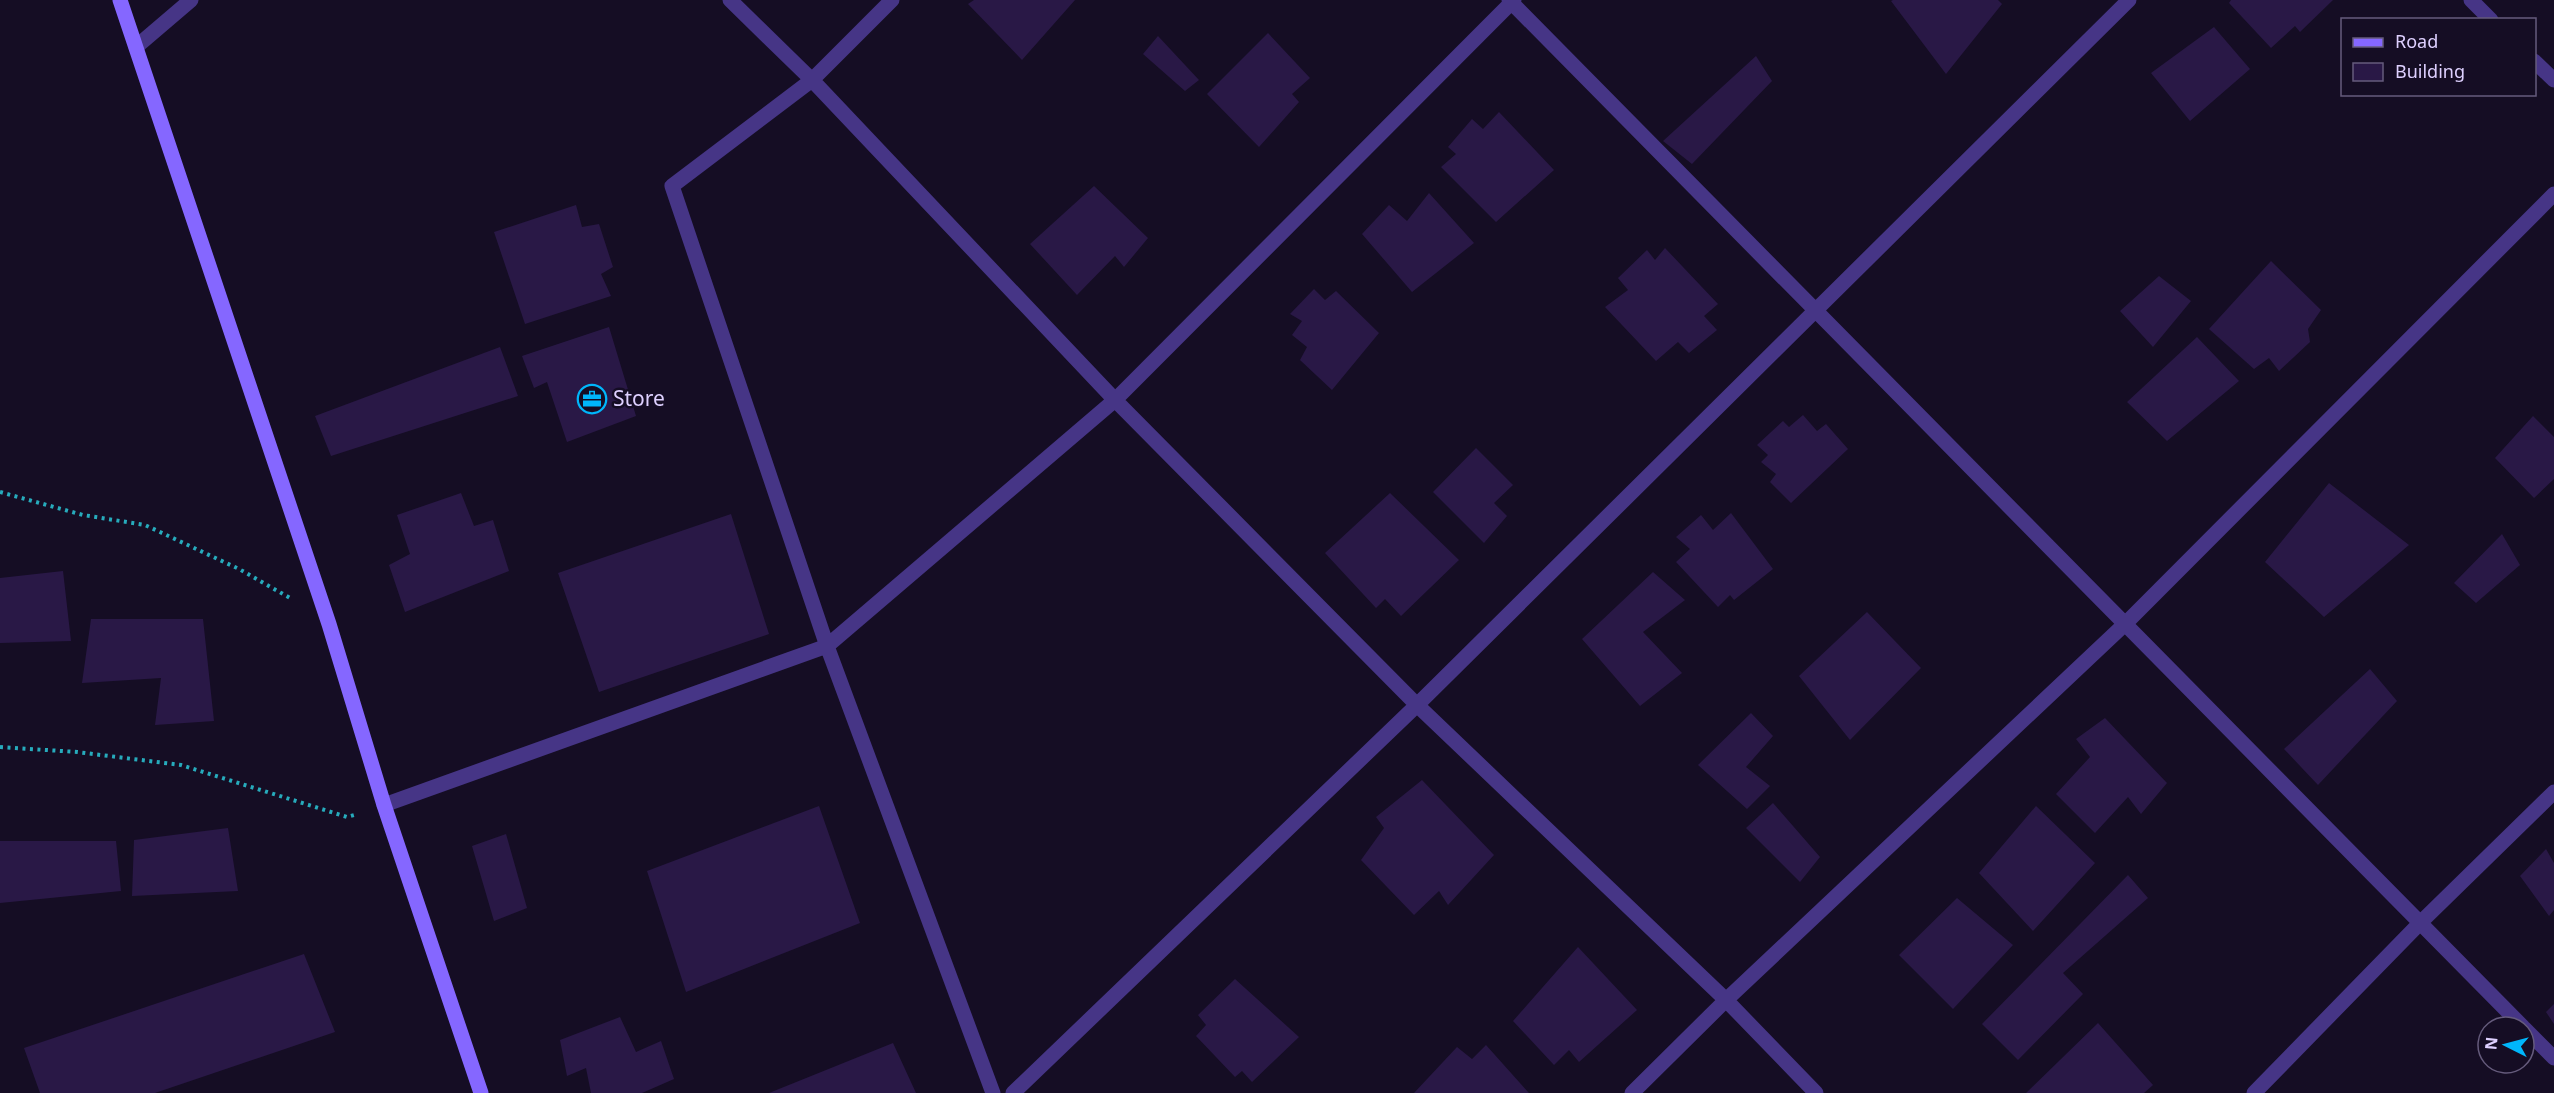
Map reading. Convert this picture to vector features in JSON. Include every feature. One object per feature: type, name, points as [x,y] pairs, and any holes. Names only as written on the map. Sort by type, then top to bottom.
[{"type":"main road","points":[[120,0],[329,624],[384,805],[481,1093]]},
{"type":"street","points":[[136,47],[191,0]]},
{"type":"street","points":[[730,0],[812,80],[1115,400],[1417,705],[1726,1000],[1816,1093]]},
{"type":"street","points":[[892,0],[812,80],[672,186],[827,646],[993,1093]]},
{"type":"street","points":[[1013,1093],[1417,705],[2129,0]]},
{"type":"street","points":[[2471,0],[2490,18]]},
{"type":"street","points":[[384,805],[827,646],[1115,400],[1511,1],[2510,1015]]},
{"type":"street","points":[[2536,62],[2554,80]]},
{"type":"street","points":[[1632,1093],[1726,1000],[2126,623],[2554,194]]},
{"type":"street","points":[[2254,1093],[2420,923],[2554,792]]},
{"type":"street","points":[[2536,1041],[2554,1058]]},
{"type":"path","points":[[0,492],[83,515],[145,525],[275,588],[329,624]]},
{"type":"path","points":[[0,747],[77,752],[181,765],[347,817],[384,805]]},
{"type":"building","points":[[974,0],[1075,0],[1022,60],[968,4]]},
{"type":"building","points":[[1998,0],[2002,4],[1946,74],[1891,1]]},
{"type":"building","points":[[2231,0],[2333,0],[2300,32],[2295,26],[2271,48],[2229,3]]},
{"type":"building","points":[[2214,27],[2250,69],[2190,121],[2151,73]]},
{"type":"building","points":[[1268,33],[1310,78],[1292,94],[1299,102],[1259,147],[1207,94]]},
{"type":"building","points":[[1158,36],[1199,80],[1185,91],[1143,54]]},
{"type":"building","points":[[1756,56],[1772,81],[1692,164],[1663,141]]},
{"type":"building","points":[[1499,112],[1554,170],[1496,222],[1441,167],[1456,154],[1448,147],[1472,119],[1483,129]]},
{"type":"building","points":[[1094,186],[1148,238],[1124,267],[1115,256],[1077,295],[1030,244]]},
{"type":"building","points":[[1429,193],[1474,243],[1412,292],[1362,234],[1389,205],[1407,221]]},
{"type":"building","points":[[576,205],[582,227],[599,224],[613,267],[601,274],[611,296],[525,324],[494,232]]},
{"type":"building","points":[[1665,248],[1718,304],[1704,316],[1717,330],[1689,353],[1678,342],[1656,361],[1605,307],[1628,290],[1618,278],[1647,250],[1655,260]]},
{"type":"building","points":[[2271,261],[2321,310],[2308,329],[2310,342],[2279,371],[2269,358],[2254,369],[2209,329]]},
{"type":"building","points":[[2159,276],[2191,301],[2153,347],[2120,311]]},
{"type":"building","points":[[1314,289],[1325,300],[1336,291],[1379,333],[1332,390],[1300,360],[1307,347],[1292,335],[1302,321],[1290,314]]},
{"type":"building","points":[[609,327],[636,416],[567,442],[547,382],[534,388],[522,356]]},
{"type":"building","points":[[2197,337],[2239,381],[2167,441],[2127,402]]},
{"type":"building","points":[[500,347],[518,396],[331,456],[315,416]]},
{"type":"building","points":[[1803,415],[1817,431],[1826,424],[1848,449],[1791,503],[1770,482],[1776,474],[1761,462],[1768,455],[1757,445],[1783,421],[1789,427]]},
{"type":"building","points":[[2533,416],[2554,437],[2554,479],[2534,498],[2495,458]]},
{"type":"building","points":[[1476,448],[1513,485],[1494,503],[1507,516],[1484,543],[1433,492]]},
{"type":"building","points":[[2329,483],[2409,545],[2324,617],[2265,562]]},
{"type":"building","points":[[461,493],[474,526],[493,520],[509,571],[405,612],[389,565],[410,554],[397,515]]},
{"type":"building","points":[[1390,493],[1459,560],[1401,616],[1385,599],[1376,608],[1325,553]]},
{"type":"building","points":[[1731,513],[1773,569],[1734,600],[1730,595],[1718,607],[1676,562],[1690,549],[1676,537],[1701,515],[1713,530]]},
{"type":"building","points":[[731,514],[769,634],[599,692],[558,573]]},
{"type":"building","points":[[2502,534],[2520,565],[2476,603],[2454,583]]},
{"type":"building","points":[[63,571],[71,641],[0,643],[0,578]]},
{"type":"building","points":[[1653,572],[1685,600],[1643,632],[1682,673],[1640,706],[1582,639]]},
{"type":"building","points":[[1867,612],[1921,668],[1850,740],[1799,676]]},
{"type":"building","points":[[91,619],[203,619],[214,721],[155,725],[161,678],[82,683]]},
{"type":"building","points":[[2370,669],[2397,701],[2318,785],[2284,749]]},
{"type":"building","points":[[1751,713],[1773,736],[1746,767],[1770,786],[1747,809],[1698,765]]},
{"type":"building","points":[[2105,718],[2167,783],[2141,814],[2128,797],[2095,833],[2056,794],[2090,757],[2076,739]]},
{"type":"building","points":[[1422,780],[1494,855],[1448,905],[1439,891],[1414,915],[1361,860],[1384,828],[1376,817]]},
{"type":"building","points":[[1773,803],[1820,857],[1800,882],[1746,828]]},
{"type":"building","points":[[819,806],[860,923],[686,992],[647,871]]},
{"type":"building","points":[[2036,806],[2095,863],[2033,931],[1979,873]]},
{"type":"building","points":[[228,828],[238,891],[132,896],[134,840]]},
{"type":"building","points":[[506,834],[527,908],[494,921],[472,846]]},
{"type":"building","points":[[0,841],[116,841],[121,891],[0,903]]},
{"type":"building","points":[[2546,849],[2554,863],[2554,910],[2549,916],[2520,876]]},
{"type":"building","points":[[2128,875],[2148,898],[2063,973],[2083,994],[2018,1060],[1982,1024]]},
{"type":"building","points":[[1957,898],[2013,945],[1953,1009],[1899,955]]},
{"type":"building","points":[[1578,947],[1637,1010],[1579,1062],[1569,1050],[1554,1065],[1513,1021]]},
{"type":"building","points":[[304,954],[335,1032],[155,1093],[40,1093],[24,1048]]},
{"type":"building","points":[[1235,979],[1299,1037],[1252,1082],[1242,1071],[1235,1077],[1196,1036],[1206,1025],[1198,1015]]},
{"type":"building","points":[[2554,1004],[2554,1024],[2546,1012]]},
{"type":"building","points":[[620,1017],[636,1052],[661,1041],[674,1079],[642,1093],[591,1093],[586,1068],[567,1076],[560,1040]]},
{"type":"building","points":[[2098,1023],[2153,1085],[2144,1093],[2026,1093]]},
{"type":"building","points":[[893,1043],[916,1093],[769,1093]]},
{"type":"building","points":[[1486,1045],[1529,1093],[1414,1093],[1457,1047],[1472,1059]]},
{"type":"place","name":"Store","points":[[592,399]]}]
